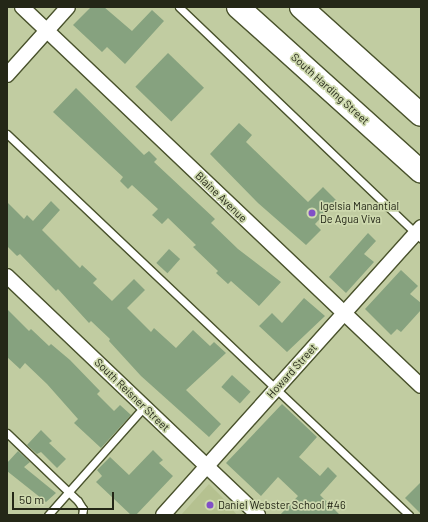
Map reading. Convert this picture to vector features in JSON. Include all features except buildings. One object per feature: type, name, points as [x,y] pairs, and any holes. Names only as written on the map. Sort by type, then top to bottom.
[{"type":"main road","name":"South Harding Street","points":[[238,7],[421,172]]},
{"type":"main road","points":[[301,7],[421,116]]},
{"type":"street","name":"Blaine Avenue","points":[[22,7],[421,386]]},
{"type":"street","points":[[7,75],[68,7]]},
{"type":"street","name":"Howard Street","points":[[163,515],[344,313],[419,233]]},
{"type":"street","name":"South Reisner Street","points":[[7,276],[258,515]]},
{"type":"lane","points":[[179,7],[419,233]]},
{"type":"lane","points":[[7,134],[409,515]]},
{"type":"lane","points":[[48,515],[144,407]]},
{"type":"lane","points":[[7,433],[69,492],[83,509],[82,515]]},
{"type":"shaded area","name":"Daniel Webster School #46","points":[[209,484],[237,515],[181,515]]},
{"type":"place","name":"Igelsia Manantial De Agua Viva","points":[[312,213]]},
{"type":"place","name":"Daniel Webster School #46","points":[[210,505]]}]
